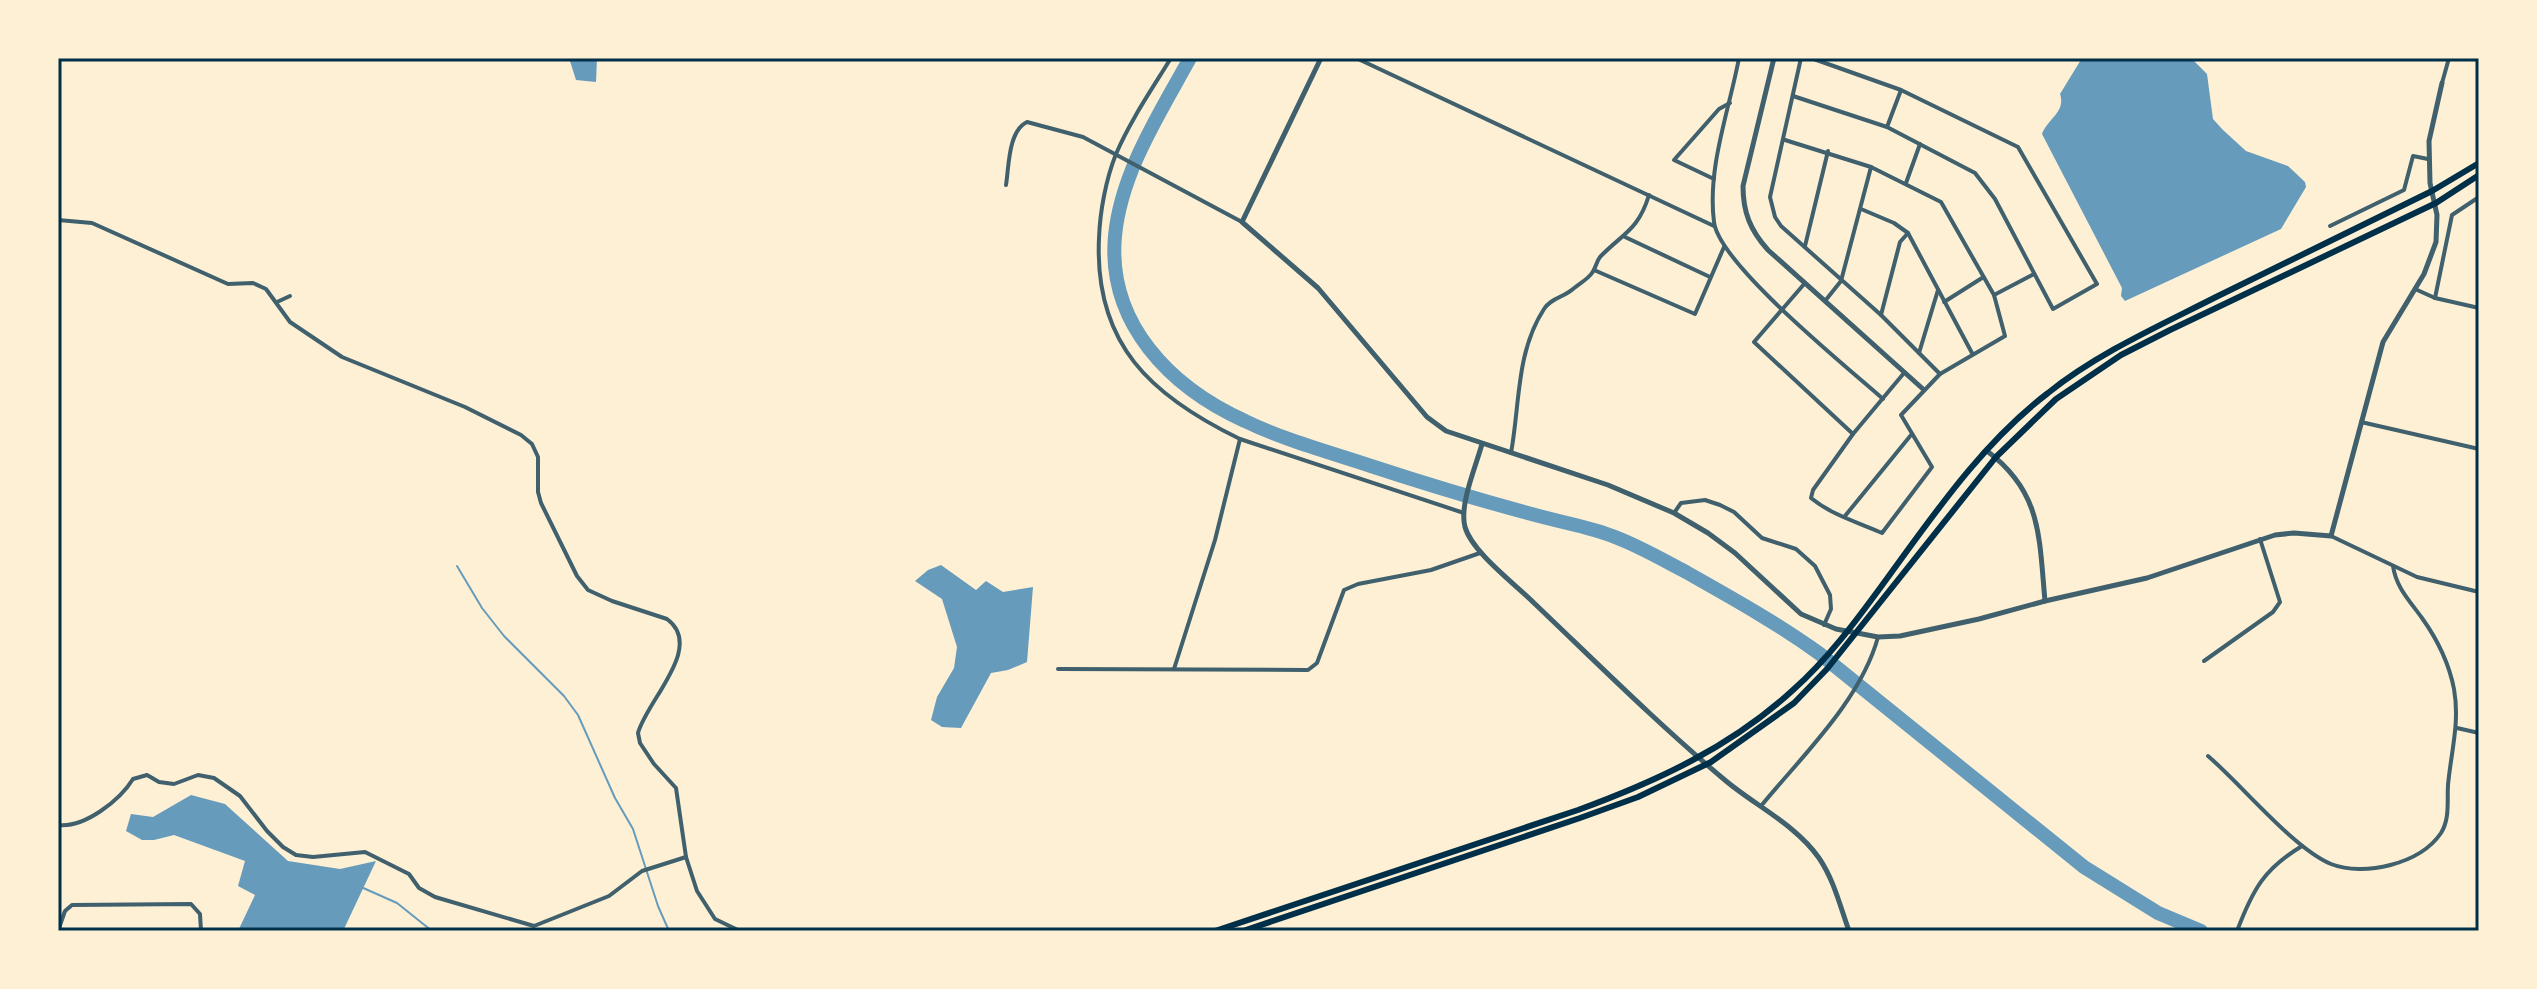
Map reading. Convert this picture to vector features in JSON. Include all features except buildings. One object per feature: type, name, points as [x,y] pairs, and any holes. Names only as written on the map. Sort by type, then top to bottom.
[{"type":"highway","points":[[1215,931],[1636,788],[1748,728],[1795,689],[1859,616],[1932,517],[1987,451],[2049,392],[2123,345],[2432,191],[2479,163]]},
{"type":"highway","points":[[1243,931],[1638,797],[1695,770],[1748,738],[1794,703],[1827,669],[1996,457],[2056,399],[2121,355],[2436,203],[2479,175]]},
{"type":"street","points":[[1171,58],[1118,157],[1100,218],[1098,262],[1103,302],[1117,338],[1146,376],[1177,404],[1205,422],[1240,439],[1464,511]]},
{"type":"street","points":[[1242,222],[1321,58]]},
{"type":"street","points":[[1356,58],[1714,226]]},
{"type":"street","points":[[1739,58],[1714,179],[1714,226],[1724,247],[1783,311],[1883,399]]},
{"type":"street","points":[[1774,58],[1743,186],[1743,206],[1758,239],[1923,389]]},
{"type":"street","points":[[1801,58],[1770,197],[1775,217],[1940,374]]},
{"type":"street","points":[[1793,96],[1887,127],[1975,173],[1995,199],[2053,309],[2097,284],[2018,147],[1901,90],[1811,58]]},
{"type":"street","points":[[2331,536],[2383,342],[2415,289],[2436,242],[2436,203],[2428,159],[2431,125],[2449,58]]},
{"type":"street","points":[[1887,127],[1901,90]]},
{"type":"street","points":[[1714,179],[1674,160],[1719,109],[1730,103]]},
{"type":"street","points":[[1006,185],[1015,137],[1018,129],[1027,122],[1083,137],[1242,222],[1318,288],[1436,426],[1608,485],[1674,513],[1735,553],[1801,614],[1824,625],[1878,637],[1900,636],[2147,578],[2260,539],[2294,533],[2331,536],[2417,577],[2479,592]]},
{"type":"street","points":[[1785,140],[1871,167],[1941,202],[1994,295],[2005,336],[1940,374],[1901,415],[1932,467],[1882,533],[1831,513],[1811,498],[1813,490],[1853,434],[1904,373]]},
{"type":"street","points":[[1906,183],[1920,144]]},
{"type":"street","points":[[1805,247],[1828,151]]},
{"type":"street","points":[[2330,226],[2404,190],[2413,156],[2428,159]]},
{"type":"street","points":[[1825,301],[1841,281],[1871,167]]},
{"type":"street","points":[[1511,453],[1524,351],[1545,306],[1556,297],[1570,292],[1594,270],[1597,259],[1625,237],[1644,212],[1649,195]]},
{"type":"street","points":[[2435,298],[2452,215],[2479,197]]},
{"type":"street","points":[[1861,209],[1894,223],[1908,233],[1973,354]]},
{"type":"street","points":[[58,220],[92,223],[228,284],[253,283],[266,289],[290,322],[342,357],[465,407],[499,423],[532,444],[538,457],[541,503],[582,583],[594,594],[645,610],[676,625],[681,635],[681,647],[672,671],[638,733],[640,743],[654,764],[676,788],[686,857],[697,891],[715,919],[740,931]]},
{"type":"street","points":[[1881,315],[1900,242],[1908,233]]},
{"type":"street","points":[[1625,237],[1711,277]]},
{"type":"street","points":[[1594,270],[1695,314],[1724,247]]},
{"type":"street","points":[[1994,295],[2034,273]]},
{"type":"street","points":[[1944,302],[1982,278]]},
{"type":"street","points":[[1805,283],[1754,342],[1853,434]]},
{"type":"street","points":[[2415,289],[2435,298],[2479,308]]},
{"type":"street","points":[[1919,353],[1938,290]]},
{"type":"street","points":[[277,302],[290,296]]},
{"type":"street","points":[[2361,422],[2479,449]]},
{"type":"street","points":[[1845,516],[1911,435]]},
{"type":"street","points":[[1174,669],[1215,540],[1240,439]]},
{"type":"street","points":[[1482,444],[1464,511],[1469,535],[1658,720],[1728,783],[1761,806],[1818,856],[1831,879],[1849,931]]},
{"type":"street","points":[[1987,451],[2013,473],[2025,490],[2033,511],[2045,601]]},
{"type":"street","points":[[1674,513],[1681,503],[1705,500],[1734,512],[1762,538],[1796,549],[1815,566],[1830,595],[1831,609],[1824,625]]},
{"type":"street","points":[[2204,661],[2273,612],[2280,602],[2260,539]]},
{"type":"street","points":[[1058,669],[1308,670],[1317,663],[1344,590],[1358,584],[1431,570],[1483,552]]},
{"type":"street","points":[[2208,756],[2302,846],[2330,863],[2359,870],[2385,867],[2402,861],[2432,842],[2442,831],[2447,814],[2457,728],[2454,690],[2446,661],[2433,635],[2395,581],[2393,566]]},
{"type":"street","points":[[1761,806],[1845,702],[1865,673],[1878,637]]},
{"type":"street","points":[[2457,728],[2479,733]]},
{"type":"street","points":[[58,825],[66,826],[86,819],[124,794],[133,779],[147,775],[159,782],[174,784],[198,775],[214,778],[240,796],[267,831],[296,855],[313,857],[365,852],[409,874],[419,888],[435,897],[534,926],[609,896],[642,871],[686,857]]},
{"type":"street","points":[[2238,928],[2265,873],[2302,846]]},
{"type":"street","points":[[58,931],[65,911],[72,905],[160,902],[191,904],[200,914],[201,931]]},
{"type":"water","points":[[569,58],[597,58],[596,82],[576,80]]},
{"type":"water","points":[[2082,58],[2191,58],[2207,74],[2213,119],[2223,130],[2246,151],[2288,166],[2305,182],[2306,187],[2281,229],[2125,301],[2121,296],[2122,288],[2042,134],[2059,110],[2060,94]]},
{"type":"water","points":[[941,565],[976,590],[986,581],[1003,592],[1033,587],[1027,662],[991,673],[961,728],[942,727],[931,720],[937,697],[954,668],[957,647],[942,599],[915,581],[928,570]]},
{"type":"water","points":[[191,795],[225,804],[288,861],[340,869],[376,861],[343,931],[299,931],[294,928],[292,931],[238,931],[255,895],[238,886],[245,861],[174,835],[142,840],[126,831],[131,814],[153,817]]},
{"type":"waterway","points":[[1190,58],[1133,166],[1119,212],[1115,268],[1121,297],[1133,324],[1149,348],[1192,390],[1218,407],[1275,434],[1454,492],[1606,534],[1686,572],[1771,621],[1820,654],[2084,867],[2158,913],[2201,931]]},
{"type":"waterway","points":[[457,566],[482,608],[504,636],[564,696],[578,715],[615,798],[633,829],[669,931]]},
{"type":"waterway","points":[[361,887],[397,903],[432,931]]}]
